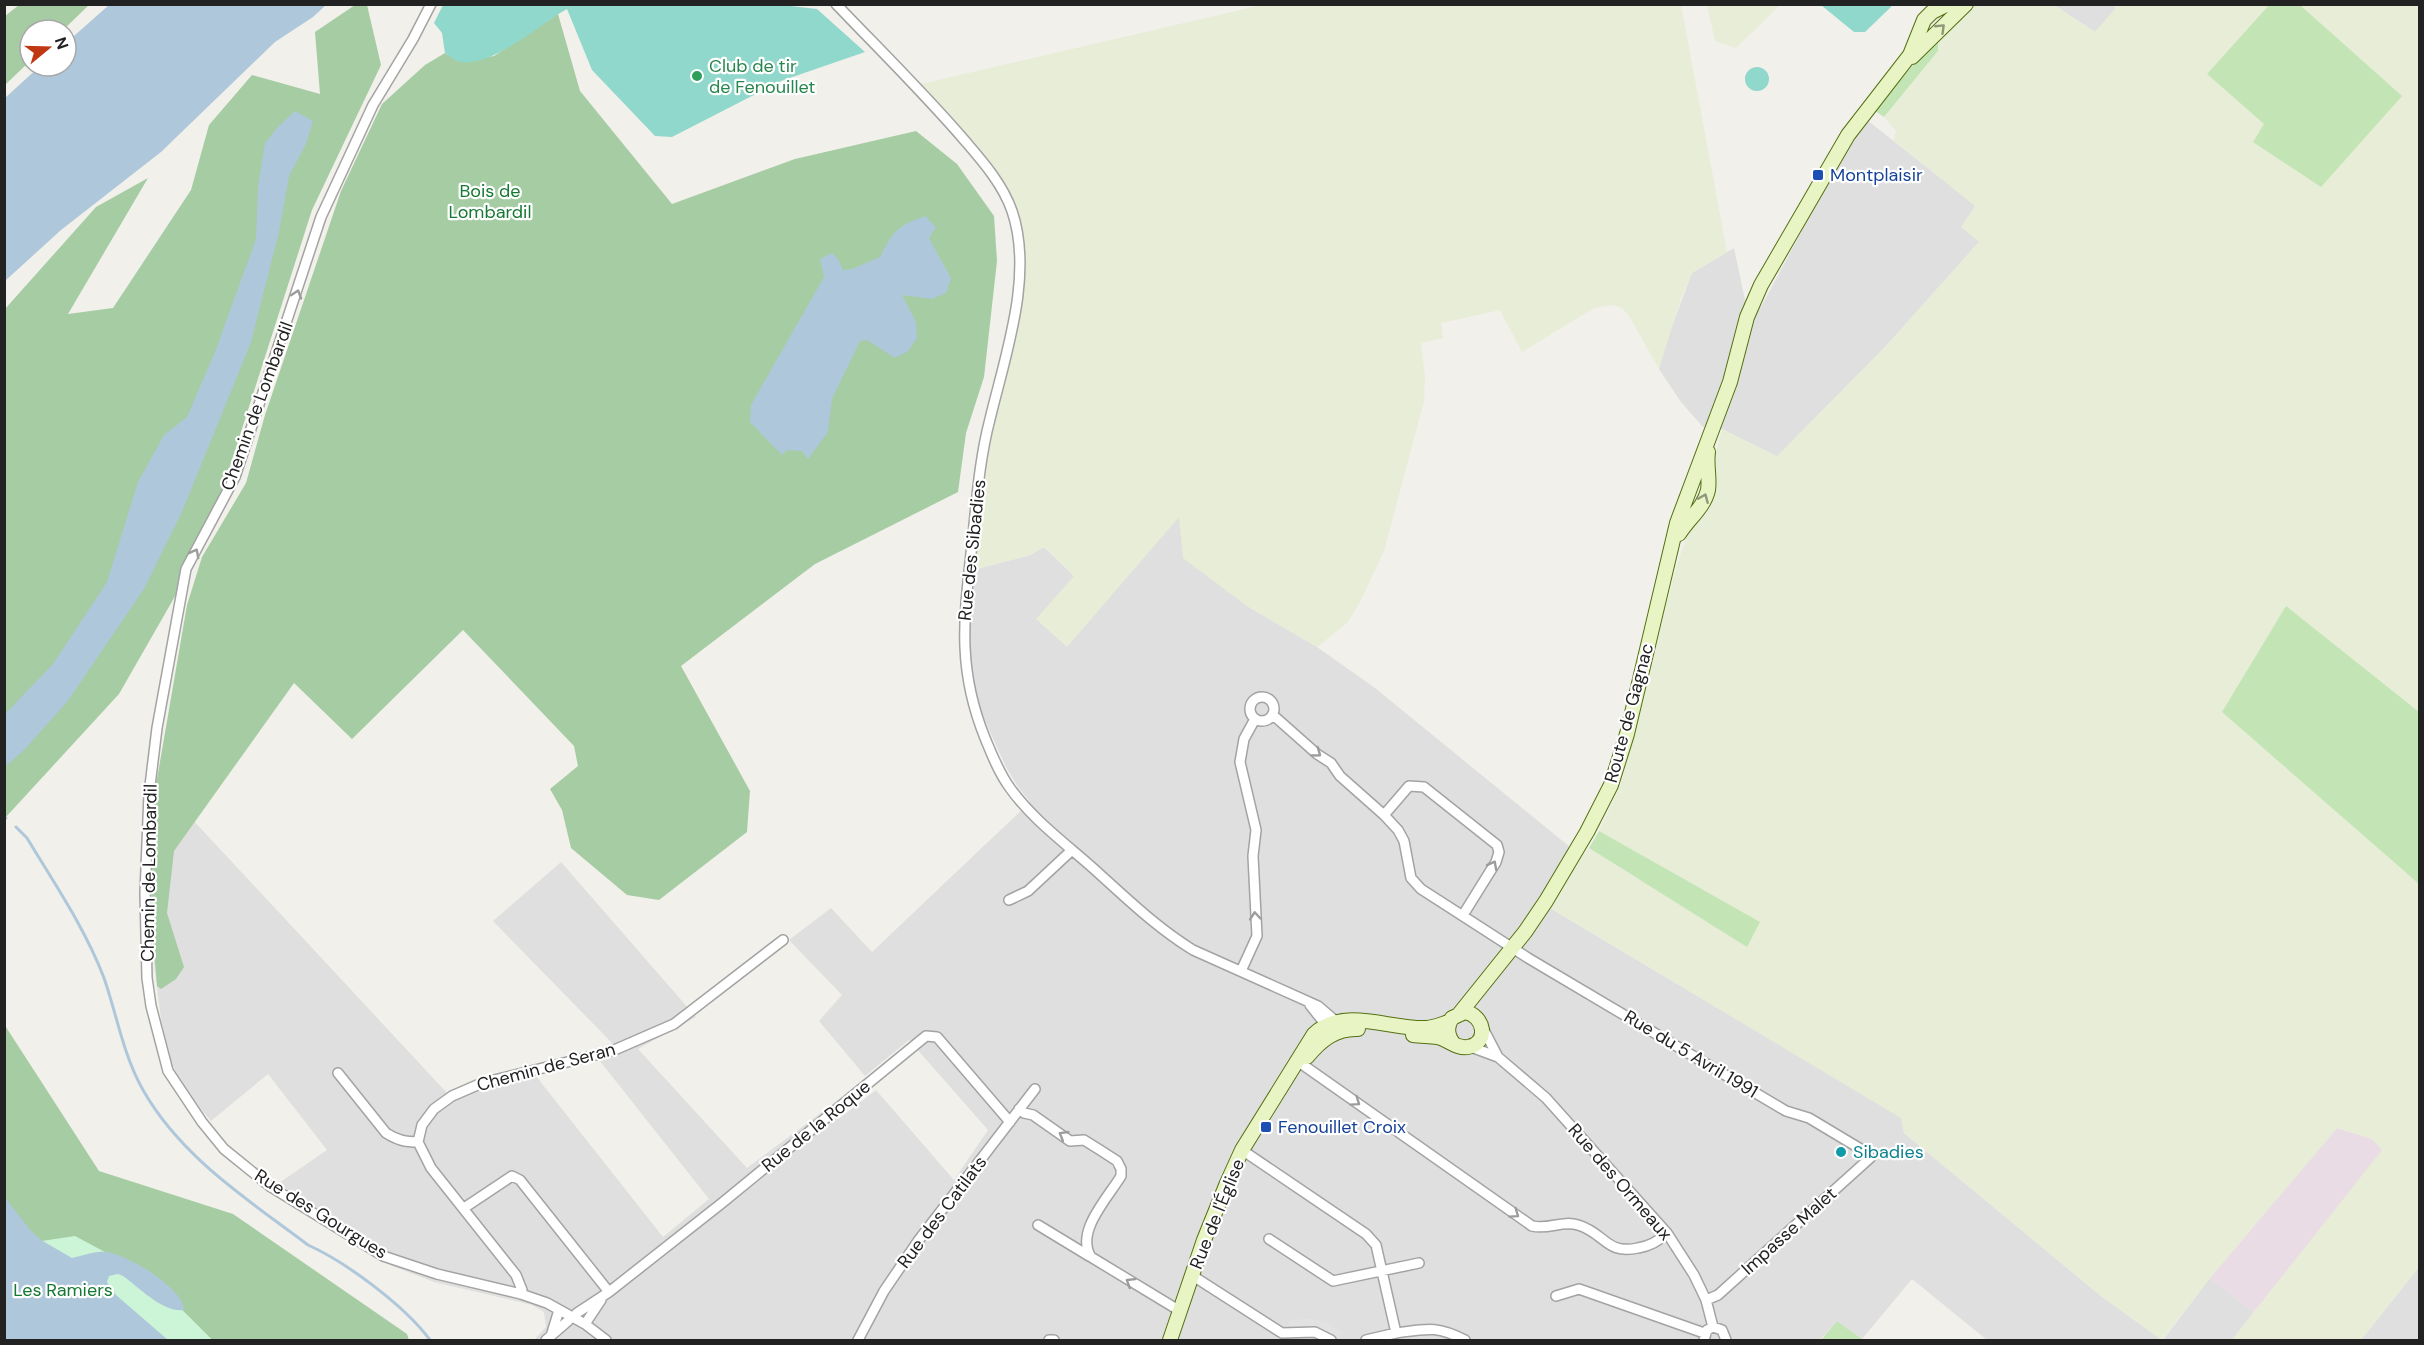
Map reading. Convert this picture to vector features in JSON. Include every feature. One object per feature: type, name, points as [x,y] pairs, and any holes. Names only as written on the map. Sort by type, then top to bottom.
[{"type":"main road","name":"Route de Gagnac","points":[[1455,1017],[1512,948],[1546,901],[1587,832],[1611,785],[1627,734],[1677,523],[1730,382],[1747,317],[1761,285],[1848,135],[1914,46],[1924,20],[1932,12],[1948,4]]},
{"type":"main road","name":"Route de Gagnac","points":[[1888,83],[1966,4]]},
{"type":"main road","points":[[1331,1027],[1439,1038],[1471,1047],[1480,1039],[1478,999],[1481,987]]},
{"type":"main road","points":[[1331,1027],[1364,1022],[1426,1028],[1471,1013],[1481,1023]]},
{"type":"main road","points":[[1454,1044],[1448,1034],[1455,1017]]},
{"type":"main road","name":"Rue de l'Église","points":[[1170,1341],[1215,1212],[1242,1150],[1277,1093],[1331,1027]]},
{"type":"street","name":"Chemin de Lombardil","points":[[151,1006],[147,978],[145,893],[150,794],[157,728],[186,570],[235,477],[321,217],[369,113],[431,4]]},
{"type":"street","name":"Rue des Sibadies","points":[[836,4],[948,121],[995,178],[1013,212],[1020,257],[1018,292],[1007,356],[984,440],[964,624],[967,684],[975,712],[993,757],[1009,786],[1025,808],[1179,941],[1318,1006],[1328,1013],[1331,1027]]},
{"type":"street","points":[[1258,697],[1266,698],[1272,703],[1272,715],[1267,720],[1255,719],[1250,713],[1250,705],[1258,697]]},
{"type":"street","name":"Rue du 5 Avril 1991","points":[[1272,715],[1331,764],[1340,776],[1384,814],[1398,830],[1404,841],[1411,878],[1421,889],[1512,948],[1786,1111],[1809,1118],[1864,1151],[1870,1158]]},
{"type":"street","points":[[1241,971],[1257,936],[1253,856],[1256,830],[1240,762],[1244,739],[1255,719]]},
{"type":"street","points":[[1384,814],[1409,786],[1424,787],[1497,846],[1499,852],[1496,862],[1463,915]]},
{"type":"street","points":[[1009,900],[1028,891],[1072,850]]},
{"type":"street","name":"Chemin de Seran","points":[[418,1142],[422,1125],[434,1109],[452,1096],[482,1083],[612,1051],[674,1024],[783,940]]},
{"type":"street","name":"Rue des Gourgues","points":[[151,1006],[168,1071],[202,1122],[224,1149],[271,1187],[383,1256],[437,1274],[521,1294],[572,1316],[606,1341]]},
{"type":"street","name":"Rue des Ormeaux","points":[[1481,1023],[1487,1041],[1498,1058],[1546,1098],[1667,1233],[1694,1275],[1706,1300],[1713,1327],[1722,1330],[1726,1341]]},
{"type":"street","name":"Rue de la Roque","points":[[548,1338],[572,1316],[609,1292],[740,1188],[926,1036],[937,1037],[1010,1122]]},
{"type":"street","name":"Rue des Ormeaux","points":[[1471,1047],[1498,1058]]},
{"type":"street","points":[[1301,1064],[1532,1226],[1543,1229],[1566,1223],[1578,1225],[1614,1248],[1624,1251],[1651,1245],[1667,1233]]},
{"type":"street","points":[[338,1073],[386,1133],[405,1142],[418,1142],[431,1168],[516,1275],[522,1290],[521,1294]]},
{"type":"street","name":"Rue des Catilats","points":[[858,1341],[884,1291],[918,1241],[1035,1089]]},
{"type":"street","points":[[1019,1109],[1033,1115],[1070,1141],[1084,1140],[1117,1161],[1121,1168],[1121,1176],[1088,1228],[1085,1241],[1091,1257]]},
{"type":"street","points":[[1242,1150],[1366,1234],[1376,1245],[1396,1333]]},
{"type":"street","name":"Impasse Malet","points":[[1706,1300],[1718,1295],[1870,1158]]},
{"type":"street","points":[[464,1208],[512,1176],[520,1179],[609,1292]]},
{"type":"street","points":[[1038,1225],[1180,1311]]},
{"type":"street","points":[[1269,1239],[1333,1281],[1419,1263]]},
{"type":"street","points":[[1192,1276],[1282,1333],[1315,1332],[1331,1341]]},
{"type":"street","points":[[1556,1296],[1579,1288],[1704,1337],[1713,1327]]},
{"type":"street","name":"Rue de la Roque","points":[[585,1324],[595,1307],[609,1292]]},
{"type":"street","points":[[548,1338],[559,1310]]},
{"type":"street","points":[[1366,1341],[1396,1333],[1434,1328],[1447,1331],[1465,1341]]},
{"type":"shaded area","name":"Club de tir de Fenouillet","points":[[773,4],[817,9],[865,52],[781,81],[672,137],[655,136],[592,70],[567,9],[516,43],[487,58],[474,62],[461,62],[445,53],[442,33],[434,23],[443,5]]},
{"type":"shaded area","points":[[109,5],[326,5],[313,17],[275,42],[161,152],[61,230],[5,281],[5,98],[27,78],[78,78],[78,32]]},
{"type":"shaded area","points":[[1821,5],[1893,5],[1865,32],[1854,32]]},
{"type":"shaded area","points":[[2054,5],[2112,5],[2116,8],[2095,32]]},
{"type":"shaded area","points":[[1757,67],[1762,68],[1768,74],[1768,84],[1762,90],[1757,91],[1752,90],[1746,84],[1745,79],[1746,74],[1752,68]]},
{"type":"shaded area","points":[[295,111],[313,121],[306,144],[289,176],[279,232],[251,342],[182,512],[144,589],[67,702],[25,749],[5,767],[5,714],[53,664],[107,582],[138,482],[164,435],[187,417],[215,352],[256,239],[258,187],[265,143]]},
{"type":"shaded area","points":[[1867,120],[1976,206],[1979,242],[1886,346],[1777,457],[1722,429],[1703,427],[1681,402],[1659,369],[1663,350],[1692,273],[1734,248],[1745,300],[1761,307],[1840,160]]},
{"type":"shaded area","points":[[925,216],[936,227],[929,238],[951,278],[946,293],[932,299],[902,295],[916,322],[917,338],[908,351],[895,358],[867,340],[860,341],[832,399],[828,432],[808,459],[802,451],[787,450],[782,455],[750,422],[751,405],[824,277],[820,259],[832,253],[843,270],[852,269],[880,257],[897,231],[908,223]]},
{"type":"shaded area","points":[[1179,516],[1247,606],[1317,647],[1375,688],[1581,856],[1550,908],[1902,1118],[1904,1133],[2101,1296],[2162,1340],[1987,1340],[1912,1279],[1862,1339],[1837,1321],[1820,1340],[534,1340],[546,1327],[544,1312],[532,1305],[434,1282],[392,1266],[279,1183],[327,1150],[268,1074],[211,1121],[188,1094],[172,1065],[161,1019],[150,931],[172,852],[192,819],[448,1094],[528,1066],[663,1237],[709,1199],[592,1051],[612,1043],[493,921],[561,862],[696,1017],[638,1049],[747,1168],[829,1107],[840,1118],[876,1090],[954,1180],[988,1130],[909,1040],[865,1076],[819,1021],[842,995],[789,940],[831,908],[872,952],[1030,802],[1006,767],[978,705],[969,654],[968,624],[973,570],[1030,555],[1044,547],[1074,576]]},
{"type":"shaded area","points":[[2337,1128],[2372,1139],[2383,1150],[2254,1312],[2210,1278]]},
{"type":"shaded area","name":"Les Ramiers","points":[[4,1196],[30,1230],[41,1240],[72,1258],[97,1252],[114,1254],[139,1265],[164,1282],[181,1301],[184,1310],[168,1308],[160,1304],[118,1274],[109,1276],[107,1282],[116,1295],[168,1340],[5,1340]]},
{"type":"shaded area","points":[[2419,1267],[2419,1340],[2361,1340]]},
{"type":"shaded area","points":[[2210,1278],[2254,1312],[2232,1340],[2163,1340]]},
{"type":"shaded area","points":[[1309,1318],[1328,1323],[1343,1333],[1338,1339],[1317,1327],[1290,1330],[1288,1321]]},
{"type":"green space","points":[[1707,4],[1780,5],[1736,48],[1715,41]]},
{"type":"green space","points":[[2270,4],[2300,5],[2402,96],[2321,187],[2253,142],[2264,124],[2207,74]]},
{"type":"green space","points":[[19,5],[89,5],[75,18],[18,18],[18,73],[5,85],[5,16]]},
{"type":"green space","points":[[355,5],[367,5],[381,65],[312,210],[223,488],[174,598],[119,694],[5,818],[5,309],[96,207],[148,178],[68,314],[113,308],[191,190],[209,125],[252,75],[320,94],[315,32]]},
{"type":"green space","points":[[1262,5],[1681,5],[1727,252],[1692,273],[1680,301],[1659,369],[1629,316],[1622,308],[1613,305],[1594,308],[1522,352],[1500,310],[1441,323],[1443,338],[1421,343],[1425,378],[1424,401],[1384,551],[1359,604],[1347,623],[1317,647],[1247,606],[1183,558],[1179,517],[1067,647],[1036,619],[1074,576],[1045,547],[1030,555],[973,570],[992,428],[1010,356],[1021,233],[986,161],[921,84]]},
{"type":"green space","points":[[1976,5],[2054,5],[2095,32],[2116,8],[2112,5],[2270,5],[2207,74],[2265,124],[2253,141],[2401,96],[2300,5],[2419,5],[2419,712],[2286,607],[2222,712],[2419,884],[2419,1267],[2361,1340],[2232,1340],[2382,1150],[2372,1139],[2337,1128],[2210,1278],[2162,1340],[2101,1296],[1904,1133],[1901,1118],[1550,908],[1581,856],[1589,848],[1639,880],[1760,923],[1599,831],[1620,787],[1677,564],[1689,531],[1708,512],[1715,491],[1716,452],[1722,429],[1777,456],[1886,346],[1979,242],[1961,227],[1975,206],[1894,141],[1896,131],[1884,117],[1938,51],[1938,41]]},
{"type":"green space","name":"Bois de Lombardil","points":[[558,14],[580,91],[672,204],[795,159],[916,131],[957,164],[994,216],[997,261],[984,377],[966,433],[958,492],[815,564],[681,666],[750,791],[747,832],[659,900],[627,895],[571,848],[562,810],[550,789],[578,766],[574,746],[463,630],[352,739],[294,683],[174,851],[167,913],[184,967],[176,979],[161,989],[157,986],[150,899],[156,785],[187,605],[202,557],[246,483],[265,415],[341,191],[382,104],[425,65],[445,53],[458,61],[494,56]]},
{"type":"green space","points":[[1938,41],[1938,51],[1884,117],[1875,111],[1925,51]]},
{"type":"green space","points":[[2286,606],[2419,712],[2419,884],[2222,712]]},
{"type":"green space","points":[[1599,831],[1760,922],[1747,947],[1589,848]]},
{"type":"green space","points":[[4,1024],[99,1171],[233,1214],[407,1334],[409,1340],[212,1340],[146,1274],[42,1241],[16,1222],[5,1200]]},
{"type":"green space","name":"Les Ramiers","points":[[4,1200],[16,1222],[42,1241],[75,1236],[146,1274],[212,1340],[5,1340]]},
{"type":"green space","points":[[1837,1321],[1862,1339],[1864,1340],[1821,1340]]},
{"type":"waterway","points":[[16,827],[27,838],[88,941],[104,978],[125,1049],[136,1077],[158,1114],[176,1136],[217,1175],[308,1245],[340,1262],[374,1286],[406,1313],[430,1340]]},
{"type":"place","name":"Club de tir de Fenouillet","points":[[697,76]]},
{"type":"place","name":"Montplaisir","points":[[1818,175]]},
{"type":"place","name":"Fenouillet Croix","points":[[1266,1127]]},
{"type":"place","name":"Sibadies","points":[[1841,1152]]}]
